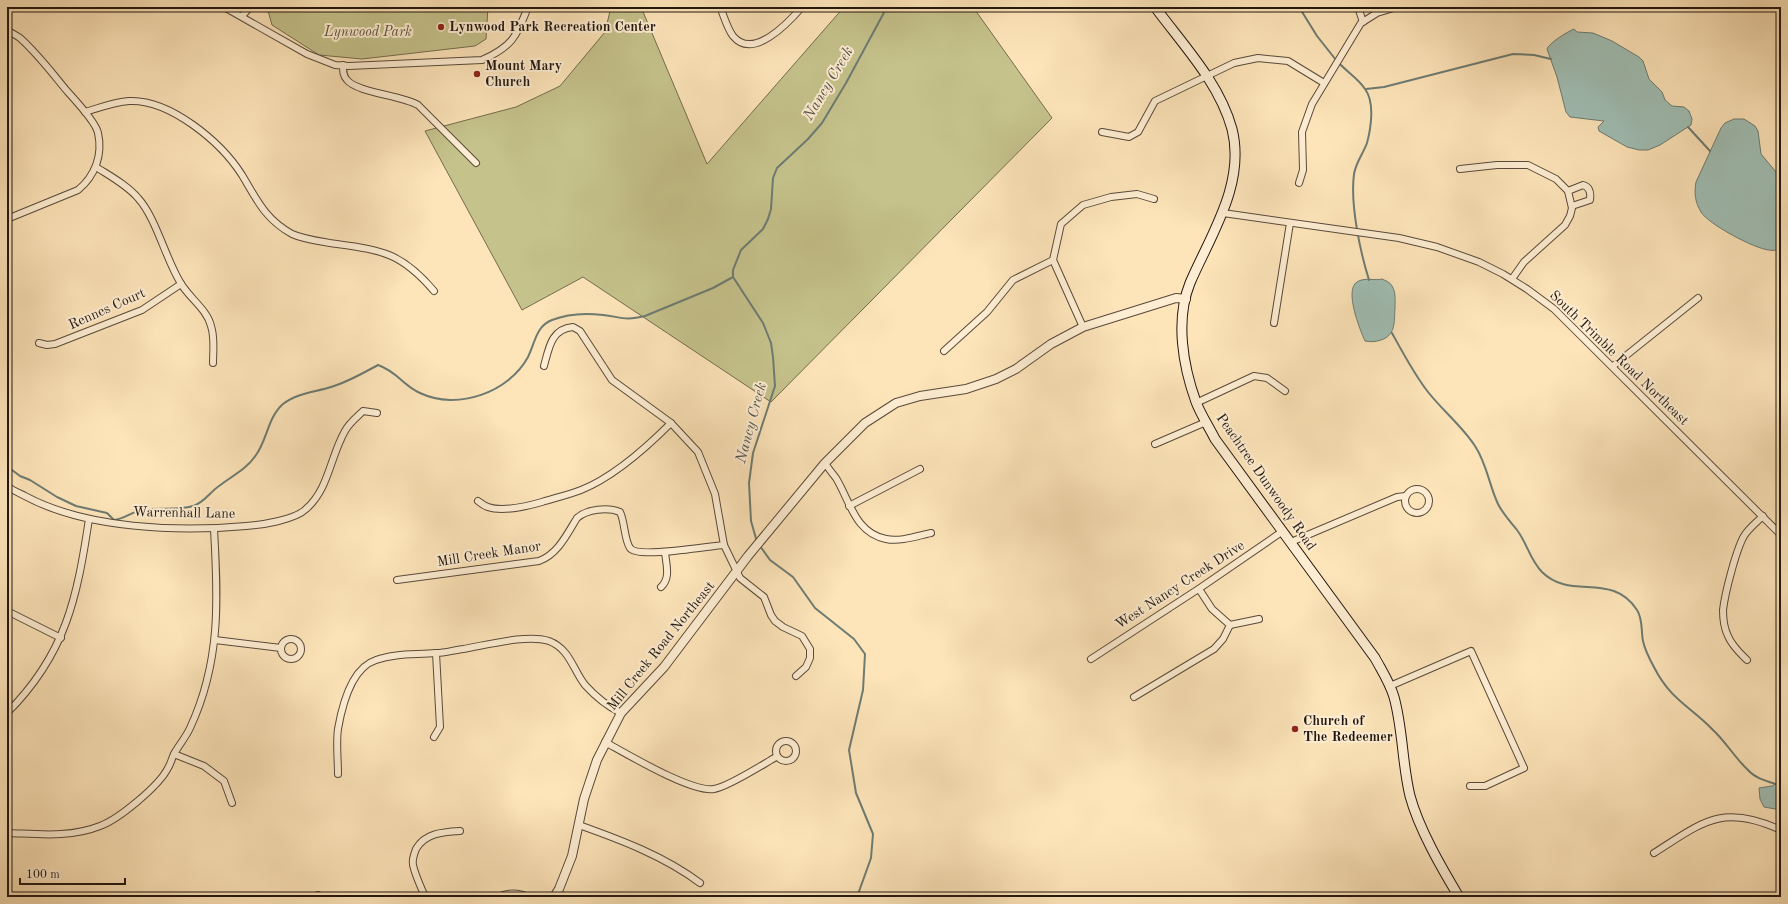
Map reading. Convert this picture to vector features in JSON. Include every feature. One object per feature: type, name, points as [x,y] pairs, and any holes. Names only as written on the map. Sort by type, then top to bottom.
[{"type":"main road","name":"Peachtree Dunwoody Road","points":[[1155,7],[1206,75],[1220,98],[1232,131],[1234,153],[1233,172],[1223,213],[1190,284],[1182,323],[1183,346],[1188,378],[1196,403],[1215,439],[1375,658],[1390,686],[1398,712],[1411,798],[1429,842],[1459,897]]},
{"type":"street","points":[[224,7],[307,54],[335,65],[343,66],[482,60],[496,54],[510,44],[528,7]]},
{"type":"street","points":[[242,16],[250,7]]},
{"type":"street","points":[[721,7],[733,36],[739,41],[751,44],[761,42],[776,32],[802,7]]},
{"type":"street","points":[[1358,7],[1363,22]]},
{"type":"street","points":[[1300,184],[1303,170],[1304,150],[1302,132],[1312,104],[1363,22],[1382,9],[1397,7]]},
{"type":"street","points":[[7,30],[19,37],[42,59],[85,112],[98,131],[99,146],[96,167],[86,183],[78,190],[7,219]]},
{"type":"street","points":[[1102,132],[1129,137],[1138,132],[1155,101],[1186,87],[1206,75],[1234,63],[1258,58],[1288,61],[1324,83]]},
{"type":"street","points":[[343,66],[343,74],[347,81],[358,87],[410,101],[418,106],[476,163]]},
{"type":"street","points":[[85,112],[129,101],[146,103],[160,107],[183,119],[207,136],[222,150],[235,166],[258,204],[278,225],[294,234],[307,238],[385,252],[408,266],[424,279],[434,291]]},
{"type":"street","points":[[1460,169],[1497,165],[1528,165],[1556,179],[1568,191],[1572,206],[1570,216],[1565,225],[1524,262],[1512,279]]},
{"type":"street","points":[[96,167],[138,197],[147,211],[171,267],[181,284],[206,314],[211,325],[213,337],[213,362]]},
{"type":"street","points":[[1568,191],[1583,185],[1588,187],[1590,192],[1590,200],[1572,206]]},
{"type":"street","points":[[1083,327],[1053,260],[1061,224],[1083,205],[1111,197],[1137,194],[1154,200]]},
{"type":"street","name":"South Trimble Road Northeast","points":[[1223,213],[1398,238],[1437,247],[1478,262],[1512,279],[1554,309],[1613,366],[1781,535]]},
{"type":"street","points":[[1274,322],[1290,223]]},
{"type":"street","points":[[944,351],[987,312],[1013,280],[1053,260]]},
{"type":"street","name":"Rennes Court","points":[[39,343],[46,345],[55,344],[122,319],[142,310],[181,284]]},
{"type":"street","name":"Mill Creek Road Northeast","points":[[554,897],[559,889],[572,856],[584,798],[605,742],[621,713],[664,667],[748,556],[825,463],[865,423],[896,403],[920,396],[966,389],[996,379],[1016,369],[1057,341],[1083,327],[1176,298],[1186,299]]},
{"type":"street","points":[[1613,366],[1698,298]]},
{"type":"street","points":[[544,366],[554,335],[565,328],[573,327],[580,331],[612,380],[671,423],[698,452],[715,494],[724,544],[736,572],[740,578],[764,597],[775,621],[783,627],[802,636],[807,642],[810,649],[810,658],[806,667],[796,676]]},
{"type":"street","points":[[1196,403],[1254,376],[1267,378],[1285,391]]},
{"type":"street","name":"Warrenhall Lane","points":[[7,486],[44,506],[89,519],[153,527],[214,529],[264,524],[287,518],[305,511],[319,495],[345,431],[363,411],[377,413]]},
{"type":"street","points":[[1155,444],[1206,422]]},
{"type":"street","points":[[478,501],[488,507],[496,509],[517,508],[536,504],[582,490],[622,466],[650,444],[671,423]]},
{"type":"street","points":[[825,463],[836,478],[858,522],[864,528],[886,539],[901,539],[931,533]]},
{"type":"street","points":[[850,506],[920,469]]},
{"type":"street","points":[[1291,542],[1396,497],[1406,496]]},
{"type":"street","name":"Mill Creek Manor","points":[[397,580],[474,571],[543,560],[553,554],[582,513],[608,509],[620,512],[630,549],[635,552],[666,552],[724,544]]},
{"type":"street","points":[[1747,660],[1734,646],[1728,636],[1724,623],[1723,609],[1740,545],[1749,530],[1763,516]]},
{"type":"street","points":[[7,713],[24,697],[37,680],[61,638],[81,569],[89,519]]},
{"type":"street","points":[[7,833],[56,835],[76,833],[101,826],[142,797],[168,768],[174,754],[190,729],[205,685],[215,640],[218,591],[214,529]]},
{"type":"street","name":"West Nancy Creek Drive","points":[[1092,659],[1199,589],[1283,531]]},
{"type":"street","points":[[661,587],[666,582],[667,576],[666,552]]},
{"type":"street","points":[[1199,589],[1212,609],[1230,625]]},
{"type":"street","points":[[7,611],[61,638]]},
{"type":"street","points":[[1230,625],[1259,619]]},
{"type":"street","points":[[1134,697],[1214,650],[1224,640],[1230,625]]},
{"type":"street","points":[[338,774],[338,730],[349,690],[355,676],[364,666],[376,660],[409,654],[436,653],[531,638],[550,642],[559,646],[567,654],[584,683],[595,695],[621,713]]},
{"type":"street","points":[[215,640],[281,648]]},
{"type":"street","points":[[1390,686],[1471,652],[1524,768],[1484,786],[1470,786]]},
{"type":"street","points":[[434,737],[440,727],[436,653]]},
{"type":"street","points":[[605,742],[680,781],[705,790],[716,789],[728,784],[776,757]]},
{"type":"street","points":[[174,754],[204,766],[224,781],[232,803]]},
{"type":"street","points":[[1654,853],[1700,824],[1720,818],[1745,818],[1781,830]]},
{"type":"street","points":[[579,825],[615,838],[676,866],[700,883]]},
{"type":"street","points":[[425,897],[413,864],[414,854],[419,844],[425,838],[439,833],[460,831]]},
{"type":"street","points":[[498,897],[512,893],[522,894],[528,897]]},
{"type":"green space","name":"Lynwood Park","points":[[267,7],[488,7],[486,39],[475,46],[362,59],[319,55],[272,25]]},
{"type":"green space","points":[[611,7],[641,7],[707,164],[844,7],[973,7],[1052,118],[771,402],[583,277],[522,310],[425,131],[516,107],[560,86],[605,32]]},
{"type":"water","points":[[1574,29],[1577,32],[1593,33],[1612,41],[1639,57],[1643,61],[1649,79],[1662,92],[1665,100],[1672,106],[1684,107],[1689,111],[1692,119],[1691,125],[1660,145],[1648,150],[1639,150],[1627,147],[1599,131],[1598,127],[1604,121],[1570,117],[1566,112],[1557,77],[1547,49],[1563,35]]},
{"type":"water","points":[[1734,119],[1744,119],[1755,126],[1758,131],[1761,154],[1781,178],[1781,249],[1762,249],[1743,241],[1705,217],[1697,205],[1695,194],[1696,182],[1721,128],[1725,123]]},
{"type":"water","points":[[1382,279],[1390,284],[1394,291],[1395,308],[1392,331],[1386,338],[1381,340],[1371,342],[1365,341],[1352,301],[1353,286],[1357,282],[1363,280]]},
{"type":"water","points":[[1781,780],[1781,810],[1764,807],[1760,799],[1759,788],[1772,786]]},
{"type":"waterway","name":"Nancy Creek","points":[[757,542],[751,521],[749,483],[753,453],[775,386],[773,357],[771,343],[763,323],[733,277],[733,270],[741,250],[763,229],[768,219],[771,209],[773,178],[777,168],[808,139],[822,123],[846,83],[887,7]]},
{"type":"waterway","points":[[1299,7],[1317,36],[1336,60]]},
{"type":"waterway","points":[[1366,89],[1384,87],[1513,54],[1534,55],[1551,59]]},
{"type":"waterway","points":[[1339,63],[1362,85],[1368,94],[1371,108],[1371,123],[1367,143],[1355,170],[1353,186],[1353,199],[1357,227],[1362,255],[1369,280]]},
{"type":"waterway","points":[[1688,127],[1710,151]]},
{"type":"waterway","points":[[7,463],[12,470],[20,476],[30,480],[57,497],[76,506],[107,513],[114,520],[142,510],[180,508],[197,505],[252,460],[263,443],[274,415],[283,404],[294,397],[337,385],[378,365],[390,371],[414,390],[435,398],[450,400],[466,399],[481,395],[495,389],[508,380],[519,369],[528,357],[542,326],[552,320],[564,316],[584,314],[628,318],[645,316],[713,288],[733,277]]},
{"type":"waterway","points":[[1392,333],[1423,385],[1475,446],[1485,467],[1498,504],[1517,530],[1531,557],[1542,572],[1553,580],[1566,585],[1604,588],[1627,598],[1639,614],[1646,652],[1661,680],[1675,696],[1718,735],[1751,773],[1761,779],[1776,784]]},
{"type":"waterway","name":"Nancy Creek","points":[[760,546],[770,560],[793,577],[815,608],[854,639],[865,654],[863,690],[849,750],[856,793],[873,834],[871,858],[857,897]]},
{"type":"place","name":"Lynwood Park Recreation Center","points":[[441,27]]},
{"type":"place","name":"Mount Mary Church","points":[[477,74]]},
{"type":"place","name":"Church of The Redeemer","points":[[1295,729]]}]
